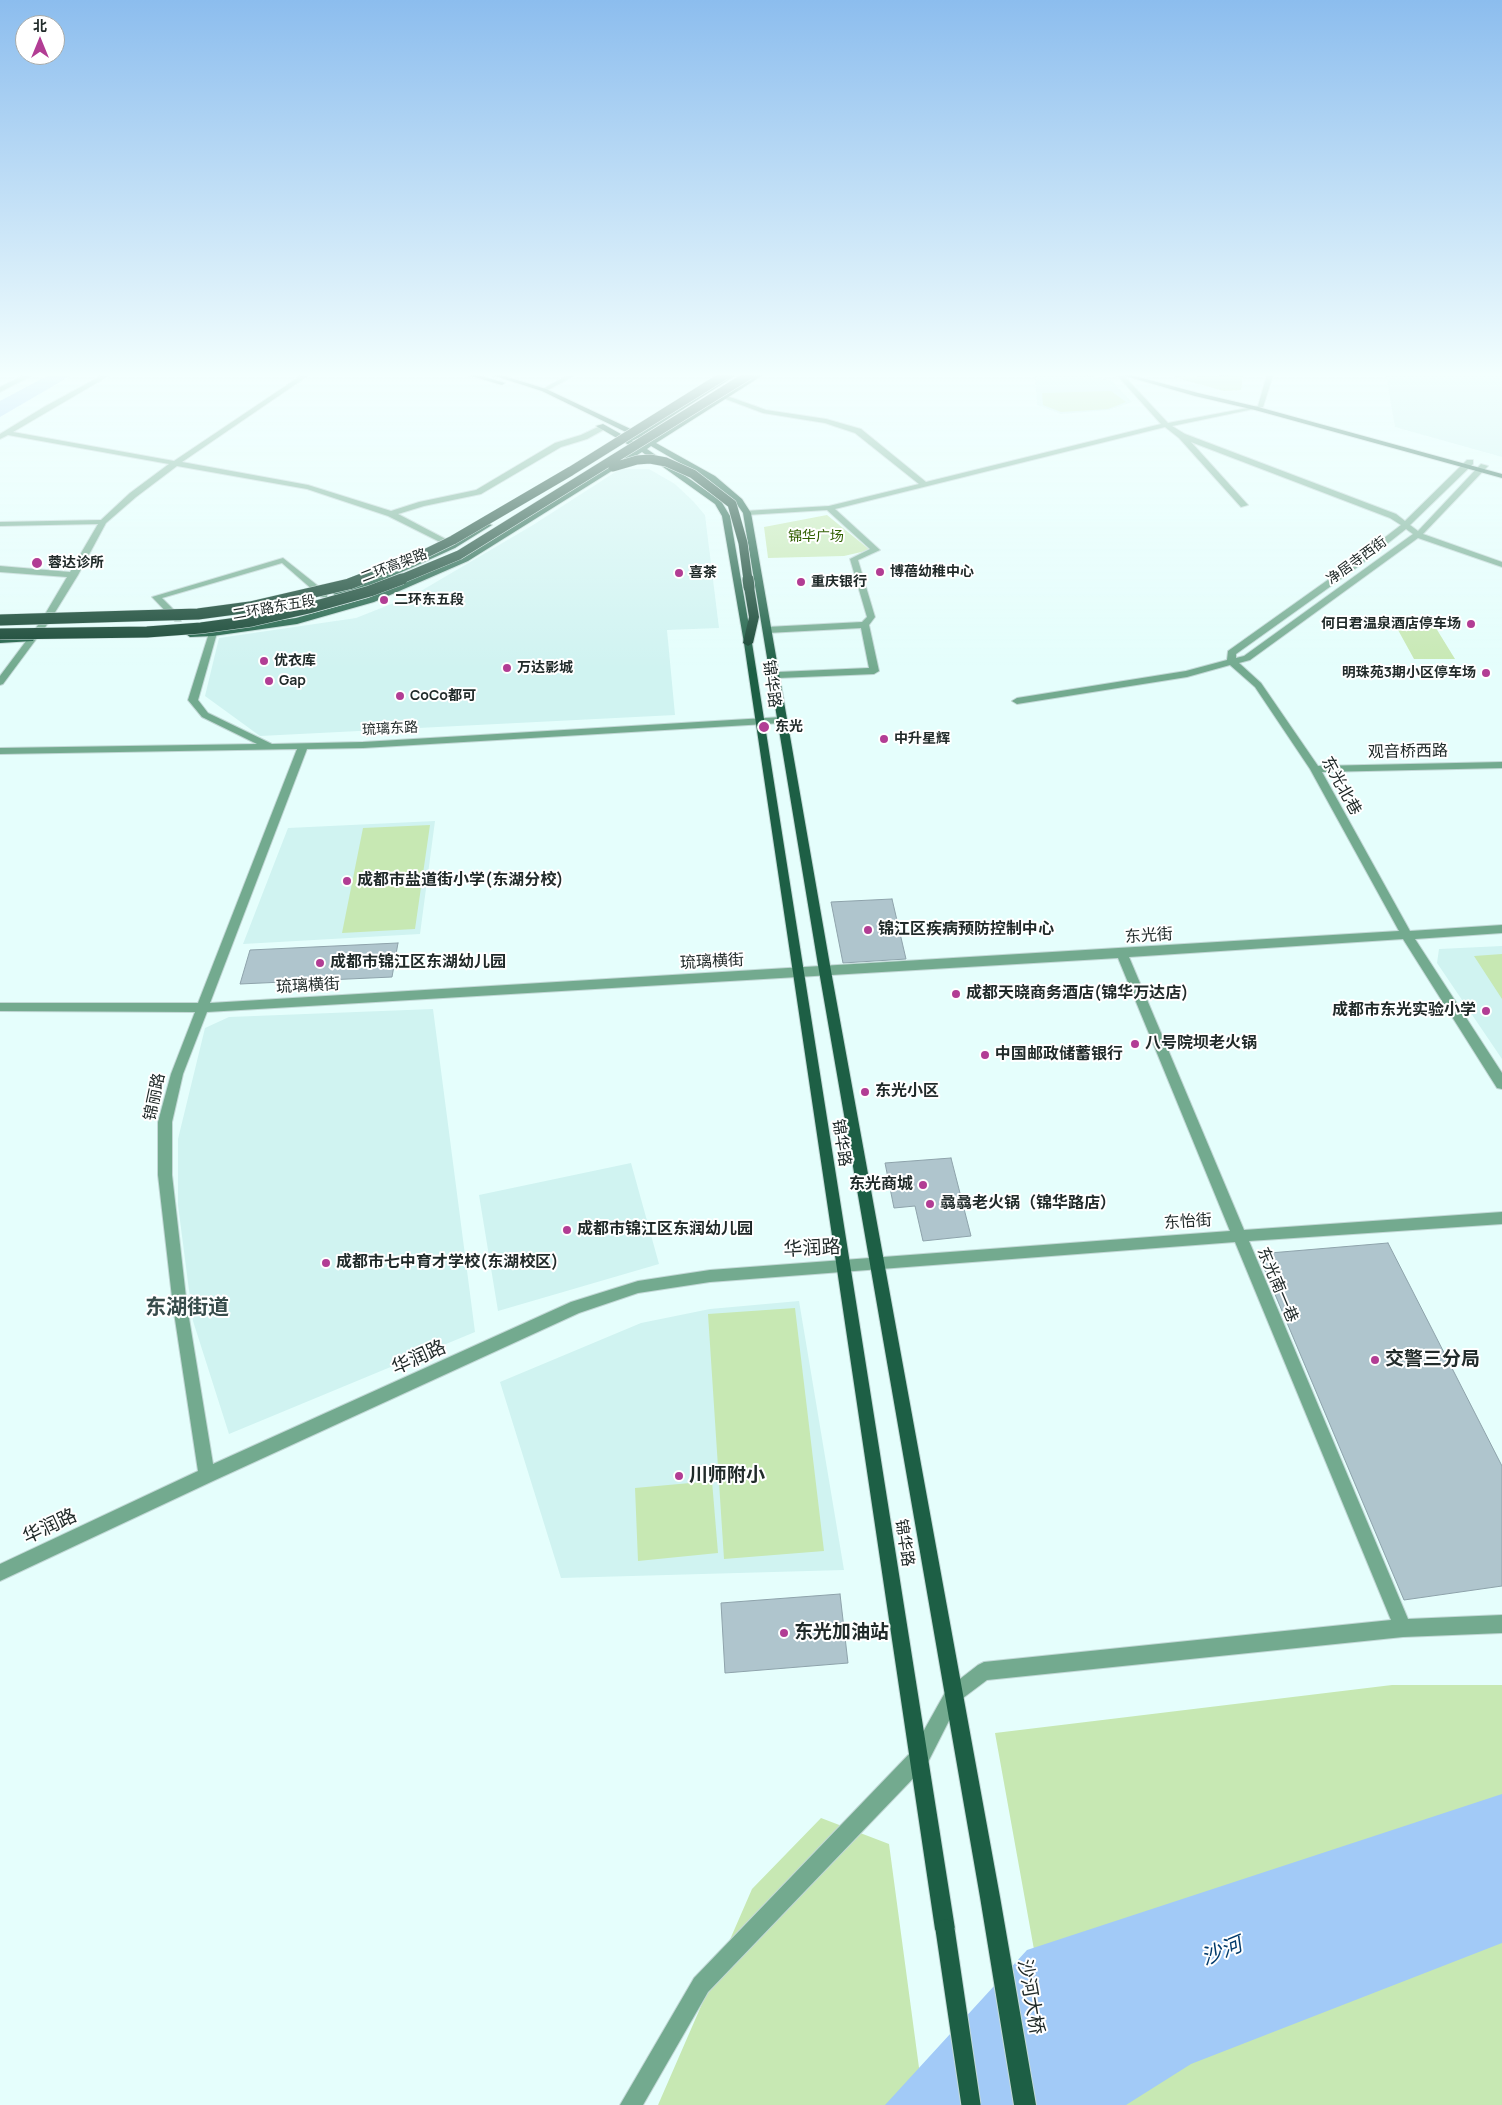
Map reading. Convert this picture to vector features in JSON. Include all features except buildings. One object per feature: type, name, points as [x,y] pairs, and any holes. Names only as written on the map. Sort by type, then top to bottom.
[{"type":"highway","name":"二环高架路","points":[[0,620],[198,614],[250,607],[349,584],[406,563],[453,540],[568,473]]},
{"type":"highway","name":"二环高架路","points":[[0,634],[165,631],[252,621],[309,608],[416,574],[459,555],[592,473]]},
{"type":"highway","points":[[510,525],[539,511],[604,473]]},
{"type":"highway","points":[[691,473],[732,504],[743,543],[754,618],[748,643]]},
{"type":"main road","name":"二环路东五段","points":[[0,624],[178,618],[234,613],[356,588],[452,546],[574,473]]},
{"type":"main road","name":"二环路东五段","points":[[0,640],[213,633],[297,621],[371,600],[465,559],[602,473]]},
{"type":"main road","name":"锦华路","points":[[678,473],[718,503],[726,516],[748,643],[797,973],[920,1757],[971,2105]]},
{"type":"main road","name":"锦华路","points":[[702,473],[712,478],[739,500],[747,514],[825,971],[990,1897]]},
{"type":"main road","name":"沙河大桥","points":[[990,1897],[1025,2105]]},
{"type":"street","points":[[0,682],[45,622],[74,575],[103,522],[133,495],[162,473]]},
{"type":"street","points":[[236,473],[308,487],[391,514],[452,546]]},
{"type":"street","points":[[391,514],[422,504],[478,492],[510,473]]},
{"type":"street","points":[[911,473],[924,484]]},
{"type":"street","points":[[747,514],[829,508],[968,473]]},
{"type":"street","points":[[1215,473],[1244,505]]},
{"type":"street","points":[[1280,473],[1393,516],[1423,538],[1502,565]]},
{"type":"street","name":"净居寺西街","points":[[1232,662],[1231,653],[1356,564],[1406,525],[1458,473]]},
{"type":"street","name":"净居寺西街","points":[[1017,701],[1186,674],[1247,658],[1418,534],[1477,473]]},
{"type":"street","points":[[767,630],[864,625],[871,617],[854,559],[876,550],[829,508]]},
{"type":"street","points":[[0,524],[103,522]]},
{"type":"street","points":[[178,618],[156,597],[283,560],[324,594]]},
{"type":"street","points":[[0,569],[74,575]]},
{"type":"street","points":[[778,675],[874,671],[864,625]]},
{"type":"street","points":[[213,633],[194,700],[205,715],[270,747]]},
{"type":"street","name":"东光北巷","points":[[1232,662],[1258,685],[1315,769],[1407,936],[1502,1084]]},
{"type":"street","name":"琉璃东路","points":[[0,751],[363,745],[782,720]]},
{"type":"street","name":"锦丽路","points":[[207,1475],[180,1306],[165,1175],[165,1122],[170,1098],[202,1008],[303,746]]},
{"type":"street","name":"观音桥西路","points":[[1315,769],[1502,766]]},
{"type":"street","name":"东光街","points":[[797,973],[1502,929]]},
{"type":"street","name":"东光南一巷","points":[[1122,954],[1402,1628]]},
{"type":"street","name":"琉璃横街","points":[[0,1007],[202,1008],[797,973]]},
{"type":"street","name":"东怡街","points":[[878,1265],[1238,1236],[1502,1218]]},
{"type":"street","name":"华润路","points":[[0,1572],[207,1475],[576,1307],[638,1287],[710,1276],[878,1265]]},
{"type":"street","points":[[631,2105],[700,1985],[920,1757],[953,1695],[984,1671],[1402,1628],[1502,1624]]},
{"type":"shaded area","points":[[613,473],[656,473],[675,484],[705,515],[719,628],[667,630],[675,715],[260,736],[205,696],[219,638],[356,618],[414,595],[533,525]]},
{"type":"shaded area","name":"成都市盐道街小学(东湖分校)","points":[[435,821],[420,934],[243,944],[288,828]]},
{"type":"shaded area","name":"成都市东光实验小学","points":[[1502,946],[1502,1059],[1437,963],[1439,949]]},
{"type":"shaded area","name":"成都市七中育才学校(东湖校区)","points":[[433,1009],[475,1332],[229,1434],[193,1321],[178,1205],[178,1139],[205,1028],[229,1017]]},
{"type":"shaded area","name":"成都市锦江区东润幼儿园","points":[[631,1163],[659,1264],[498,1311],[479,1195]]},
{"type":"shaded area","name":"川师附小","points":[[799,1301],[844,1570],[561,1578],[500,1382],[641,1323],[710,1309]]},
{"type":"green space","name":"锦华广场","points":[[827,515],[870,550],[844,556],[768,558],[764,527]]},
{"type":"green space","points":[[1392,619],[1431,620],[1455,659],[1414,659]]},
{"type":"green space","points":[[430,825],[415,929],[342,933],[363,828]]},
{"type":"green space","points":[[1502,954],[1502,999],[1474,956]]},
{"type":"green space","points":[[795,1308],[824,1551],[724,1559],[708,1314]]},
{"type":"green space","points":[[712,1481],[718,1553],[638,1561],[635,1488]]},
{"type":"green space","points":[[1392,1685],[1502,1685],[1502,2105],[1062,2105],[995,1733]]},
{"type":"green space","points":[[821,1818],[889,1844],[924,2105],[658,2105],[752,1889]]},
{"type":"water","name":"沙河","points":[[1502,1794],[1502,1943],[1191,2064],[1126,2105],[885,2105],[1027,1950]]},
{"type":"place","name":"蓉达诊所","points":[[37,563]]},
{"type":"place","name":"博蓓幼稚中心","points":[[880,572]]},
{"type":"place","name":"喜茶","points":[[679,573]]},
{"type":"place","name":"重庆银行","points":[[801,582]]},
{"type":"place","name":"二环东五段","points":[[384,600]]},
{"type":"place","name":"何日君温泉酒店停车场","points":[[1471,624]]},
{"type":"place","name":"优衣库","points":[[264,661]]},
{"type":"place","name":"万达影城","points":[[507,668]]},
{"type":"place","name":"明珠苑3期小区停车场","points":[[1486,673]]},
{"type":"place","name":"Gap","points":[[269,681]]},
{"type":"place","name":"CoCo都可","points":[[400,696]]},
{"type":"place","name":"东光","points":[[764,727]]},
{"type":"place","name":"中升星辉","points":[[884,739]]},
{"type":"place","name":"成都市盐道街小学(东湖分校)","points":[[347,881]]},
{"type":"place","name":"锦江区疾病预防控制中心","points":[[868,930]]},
{"type":"place","name":"成都市锦江区东湖幼儿园","points":[[320,963]]},
{"type":"place","name":"成都天晓商务酒店(锦华万达店)","points":[[956,994]]},
{"type":"place","name":"成都市东光实验小学","points":[[1486,1011]]},
{"type":"place","name":"八号院坝老火锅","points":[[1135,1044]]},
{"type":"place","name":"中国邮政储蓄银行","points":[[985,1055]]},
{"type":"place","name":"东光小区","points":[[865,1092]]},
{"type":"place","name":"东光商城","points":[[923,1185]]},
{"type":"place","name":"骉骉老火锅（锦华路店）","points":[[930,1204]]},
{"type":"place","name":"成都市锦江区东润幼儿园","points":[[567,1230]]},
{"type":"place","name":"成都市七中育才学校(东湖校区)","points":[[326,1263]]},
{"type":"place","name":"交警三分局","points":[[1375,1360]]},
{"type":"place","name":"川师附小","points":[[679,1476]]},
{"type":"place","name":"东光加油站","points":[[784,1633]]},
{"type":"district","name":"东湖街道","points":[[187,1308]]}]
